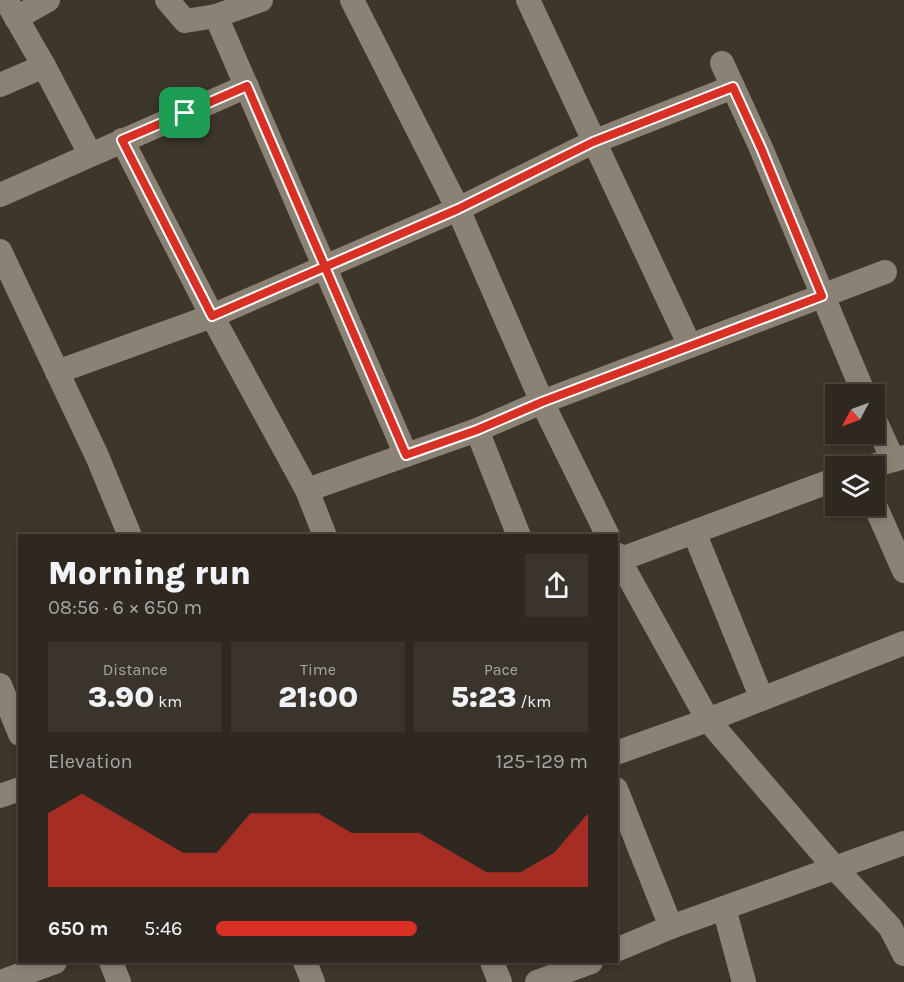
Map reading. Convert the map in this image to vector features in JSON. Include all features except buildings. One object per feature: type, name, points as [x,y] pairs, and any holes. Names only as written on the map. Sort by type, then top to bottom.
[{"type":"street","points":[[48,0],[11,9],[90,154]]},
{"type":"street","points":[[167,0],[185,21],[216,16],[261,0]]},
{"type":"street","points":[[352,0],[458,209],[542,402],[607,534]]},
{"type":"street","points":[[528,0],[690,346]]},
{"type":"street","points":[[216,16],[406,455]]},
{"type":"street","points":[[722,63],[761,148],[860,384]]},
{"type":"street","points":[[0,85],[44,66]]},
{"type":"street","points":[[0,195],[247,86]]},
{"type":"street","points":[[57,372],[212,316],[458,209],[593,142],[733,87]]},
{"type":"street","points":[[122,140],[212,316],[307,490],[324,534]]},
{"type":"street","points":[[0,251],[97,456],[129,534]]},
{"type":"street","points":[[307,490],[477,430],[542,402],[885,272]]},
{"type":"street","points":[[477,430],[518,534]]},
{"type":"street","points":[[883,444],[889,461]]},
{"type":"street","points":[[618,558],[825,483]]},
{"type":"street","points":[[880,516],[904,571]]},
{"type":"street","points":[[694,532],[762,699]]},
{"type":"street","points":[[618,560],[708,720],[835,868],[891,927],[904,954]]},
{"type":"street","points":[[618,752],[708,720],[904,643]]},
{"type":"street","points":[[5,686],[18,728]]},
{"type":"street","points":[[0,796],[18,790]]},
{"type":"street","points":[[618,794],[671,927]]},
{"type":"street","points":[[618,949],[671,927],[904,843]]},
{"type":"street","points":[[724,908],[744,982]]},
{"type":"street","points":[[1,982],[52,963]]},
{"type":"street","points":[[111,963],[119,982]]},
{"type":"street","points":[[305,963],[313,982]]},
{"type":"street","points":[[492,963],[500,982]]},
{"type":"street","points":[[537,982],[570,977],[590,963]]},
{"type":"route","points":[[185,113],[122,140],[212,316],[325,267],[392,238],[458,209],[593,142],[733,87],[761,148],[822,296],[542,402],[477,430],[406,455],[325,267],[247,86],[185,113]]}]
